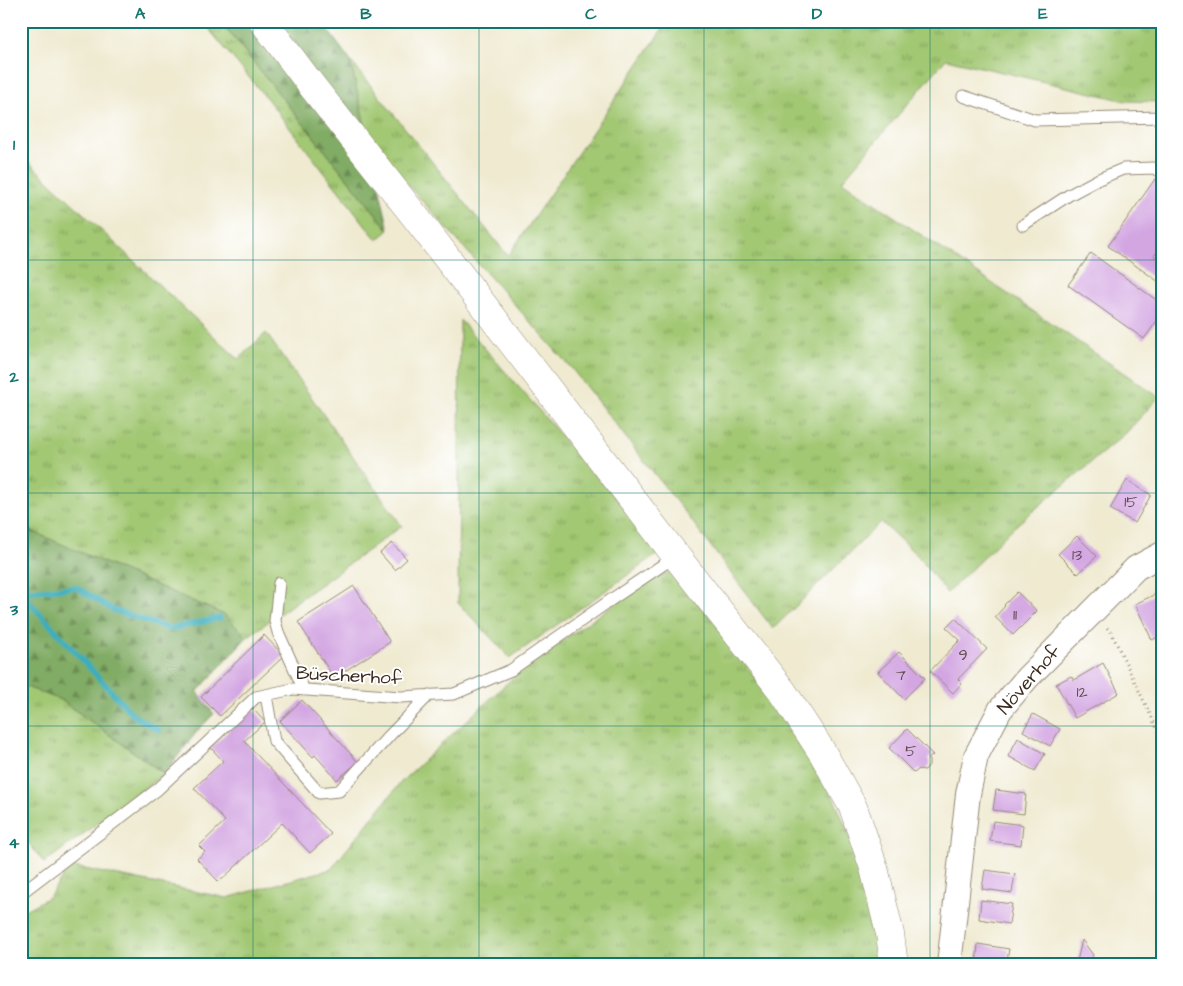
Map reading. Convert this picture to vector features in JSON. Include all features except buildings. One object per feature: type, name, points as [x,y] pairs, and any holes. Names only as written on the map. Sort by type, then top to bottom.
[{"type":"main road","points":[[263,21],[783,692],[822,752],[852,807],[874,868],[890,934],[894,965]]},
{"type":"street","name":"Növerhof","points":[[949,965],[968,794],[976,756],[1000,710],[1028,678],[1136,568],[1162,554]]},
{"type":"lane","points":[[963,96],[1035,120],[1162,117]]},
{"type":"lane","points":[[1024,225],[1069,194],[1123,169],[1154,168],[1162,172]]},
{"type":"lane","name":"Büscherhof","points":[[21,893],[158,789],[256,697],[293,689],[401,697],[454,694],[511,670],[676,556]]},
{"type":"lane","points":[[279,583],[275,621],[304,690]]},
{"type":"lane","points":[[266,695],[274,741],[319,793],[339,791],[429,696]]},
{"type":"path","points":[[1094,610],[1111,632],[1162,739]]},
{"type":"green space","points":[[202,21],[222,21],[389,230],[377,240],[268,100]]},
{"type":"green space","points":[[222,21],[321,21],[350,60],[389,230],[225,27]]},
{"type":"green space","points":[[666,21],[1162,21],[1162,102],[1126,101],[946,59],[842,181],[1159,397],[1126,433],[1014,527],[947,593],[917,555],[881,522],[773,629],[694,524],[572,369],[368,140],[350,60],[508,256]]},
{"type":"green space","points":[[21,155],[238,359],[266,333],[402,526],[247,637],[225,615],[21,525]]},
{"type":"green space","points":[[460,320],[662,551],[510,658],[458,603]]},
{"type":"green space","points":[[21,525],[225,615],[247,637],[197,692],[214,714],[199,729],[164,774],[61,700],[21,685]]},
{"type":"green space","points":[[675,570],[819,763],[848,832],[874,908],[882,965],[21,965],[21,912],[49,897],[70,866],[227,898],[331,869],[402,781],[521,670],[642,584]]},
{"type":"green space","points":[[21,685],[61,700],[164,774],[44,863],[21,833]]},
{"type":"waterway","points":[[21,592],[76,587],[113,610],[170,629],[220,618]]},
{"type":"waterway","points":[[21,593],[134,716],[159,730]]}]
